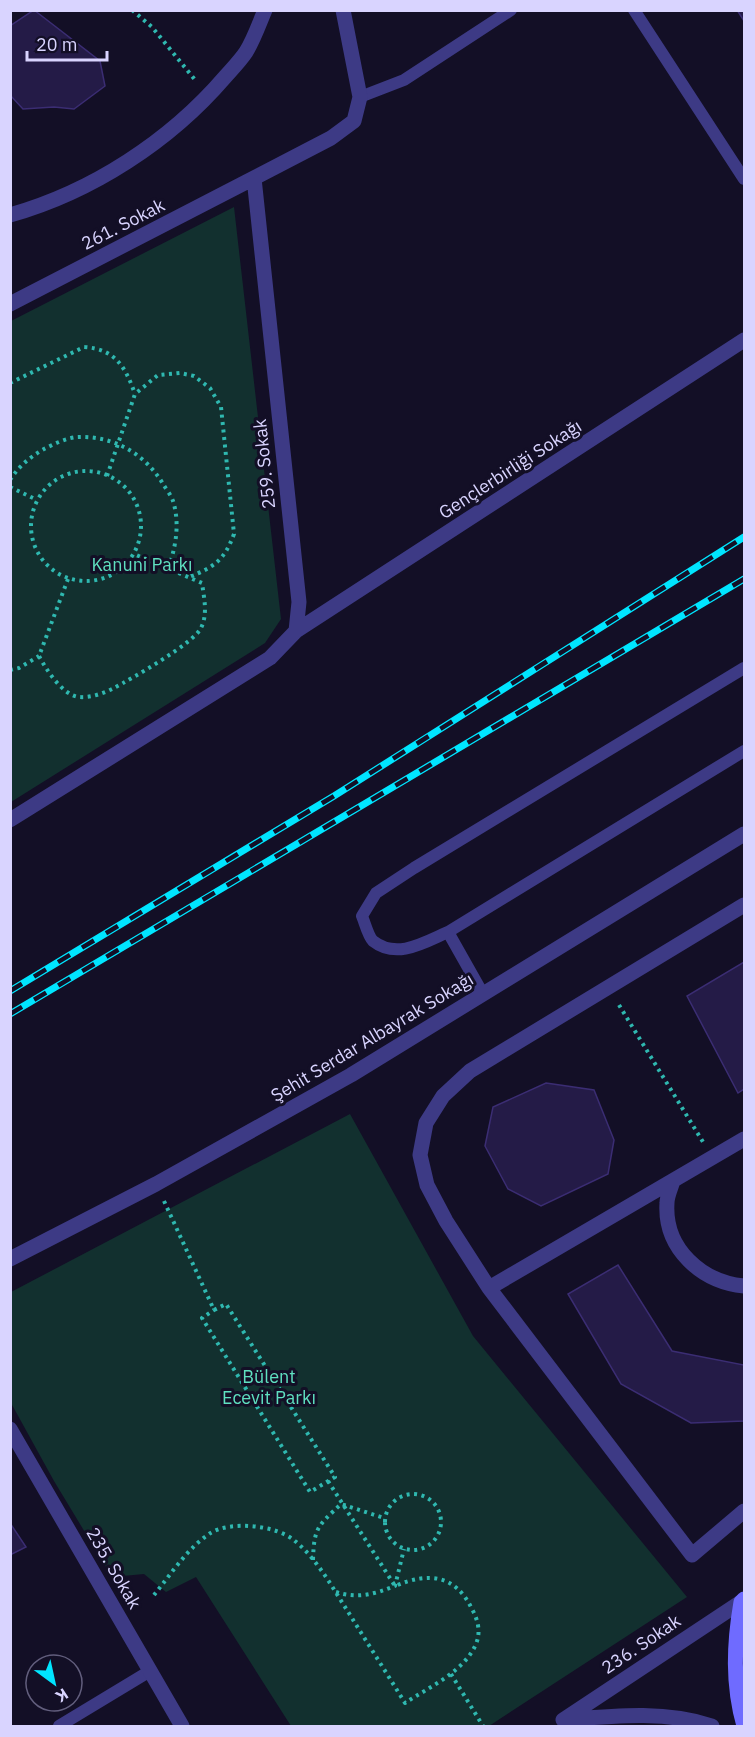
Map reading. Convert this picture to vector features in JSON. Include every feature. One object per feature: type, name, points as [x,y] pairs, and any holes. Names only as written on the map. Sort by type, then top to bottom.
[{"type":"main road","points":[[743,1600],[736,1632],[735,1663],[744,1726]]},
{"type":"street","points":[[10,215],[28,210],[89,183],[153,144],[208,97],[245,53],[265,10]]},
{"type":"street","points":[[254,178],[331,138],[354,121],[360,97],[343,10]]},
{"type":"street","name":"261. Sokak","points":[[10,304],[254,178]]},
{"type":"street","name":"259. Sokak","points":[[254,178],[299,602],[296,631]]},
{"type":"street","name":"Gençlerbirliği Sokağı","points":[[296,631],[744,340]]},
{"type":"street","points":[[10,820],[270,658],[296,631]]},
{"type":"street","name":"Şehit Serdar Albayrak Sokağı","points":[[10,1259],[156,1184],[351,1075],[744,834]]},
{"type":"street","points":[[744,905],[470,1071],[442,1096],[426,1123],[420,1155],[427,1185],[446,1221],[489,1288],[692,1556],[744,1511]]},
{"type":"street","points":[[489,1288],[744,1139]]},
{"type":"street","points":[[673,1181],[667,1203],[670,1228],[680,1251],[697,1269],[718,1281],[744,1287]]},
{"type":"street","name":"235. Sokak","points":[[10,1429],[182,1726]]},
{"type":"street","name":"236. Sokak","points":[[558,1723],[743,1600]]},
{"type":"street","name":"236. Sokak","points":[[558,1723],[623,1715],[652,1716],[712,1726]]},
{"type":"lane","points":[[360,97],[404,80],[511,10]]},
{"type":"lane","points":[[634,10],[744,179]]},
{"type":"lane","points":[[744,668],[376,893],[362,916],[372,940],[391,950],[412,948],[448,932],[744,751]]},
{"type":"lane","points":[[448,932],[483,994]]},
{"type":"lane","points":[[59,1726],[150,1671]]},
{"type":"path","points":[[132,10],[152,27],[208,97]]},
{"type":"path","points":[[10,383],[84,346],[96,347],[118,359],[128,374],[135,394]]},
{"type":"path","points":[[108,476],[135,394],[159,375],[194,376],[210,388],[221,407],[234,534],[228,551],[212,568],[188,577]]},
{"type":"path","points":[[10,480],[30,457],[52,445],[77,437],[103,439],[137,453],[157,474],[172,499],[177,528],[168,569]]},
{"type":"path","points":[[80,471],[97,472],[108,476],[128,489],[137,504],[141,522],[140,540],[134,554],[119,571],[102,580],[84,582],[68,579],[49,569],[37,554],[31,536],[31,518],[37,500],[48,486],[63,476],[80,471]]},
{"type":"path","points":[[10,487],[37,500]]},
{"type":"path","points":[[39,656],[60,686],[77,697],[96,695],[114,688],[186,644],[200,629],[205,609],[202,583],[134,554]]},
{"type":"path","points":[[10,670],[19,668],[39,656],[68,579]]},
{"type":"path","points":[[608,987],[713,1158]]},
{"type":"path","points":[[156,1184],[214,1310]]},
{"type":"path","points":[[226,1304],[335,1477],[310,1492],[202,1318],[214,1310],[226,1304]]},
{"type":"path","points":[[328,1481],[395,1586]]},
{"type":"path","points":[[419,1494],[435,1504],[440,1513],[440,1532],[428,1546],[420,1550],[404,1549],[394,1544],[388,1536],[384,1518],[387,1509],[400,1496],[419,1494]]},
{"type":"path","points":[[341,1504],[384,1518]]},
{"type":"path","points":[[314,1560],[314,1537],[319,1525],[341,1504]]},
{"type":"path","points":[[154,1594],[192,1548],[211,1532],[239,1526],[269,1528],[294,1540],[314,1560],[405,1703],[451,1674],[465,1661],[476,1643],[479,1621],[466,1598],[452,1583],[426,1577],[412,1578],[381,1592],[360,1596],[346,1596],[336,1592]]},
{"type":"path","points":[[395,1586],[404,1549]]},
{"type":"path","points":[[451,1674],[483,1726]]},
{"type":"green space","name":"Kanuni Parkı","points":[[234,207],[281,619],[265,643],[11,802],[11,321]]},
{"type":"green space","name":"Bülent Ecevit Parkı","points":[[350,1114],[473,1336],[687,1597],[489,1726],[291,1726],[196,1577],[166,1592],[144,1574],[112,1577],[54,1481],[11,1403],[11,1292]]},
{"type":"building","points":[[34,10],[100,61],[105,86],[74,109],[54,107],[23,109],[10,95],[10,26]]},
{"type":"building","points":[[737,10],[744,10],[744,21]]},
{"type":"building","points":[[744,962],[744,1089],[738,1093],[687,996]]},
{"type":"building","points":[[546,1083],[594,1090],[614,1140],[608,1174],[541,1206],[508,1189],[485,1146],[493,1107]]},
{"type":"building","points":[[618,1265],[672,1351],[744,1365],[744,1421],[691,1423],[621,1384],[568,1294]]},
{"type":"building","points":[[10,1523],[26,1547],[10,1555]]},
{"type":"railway","points":[[10,991],[334,796],[744,537]]},
{"type":"railway","points":[[10,1014],[744,579]]}]
